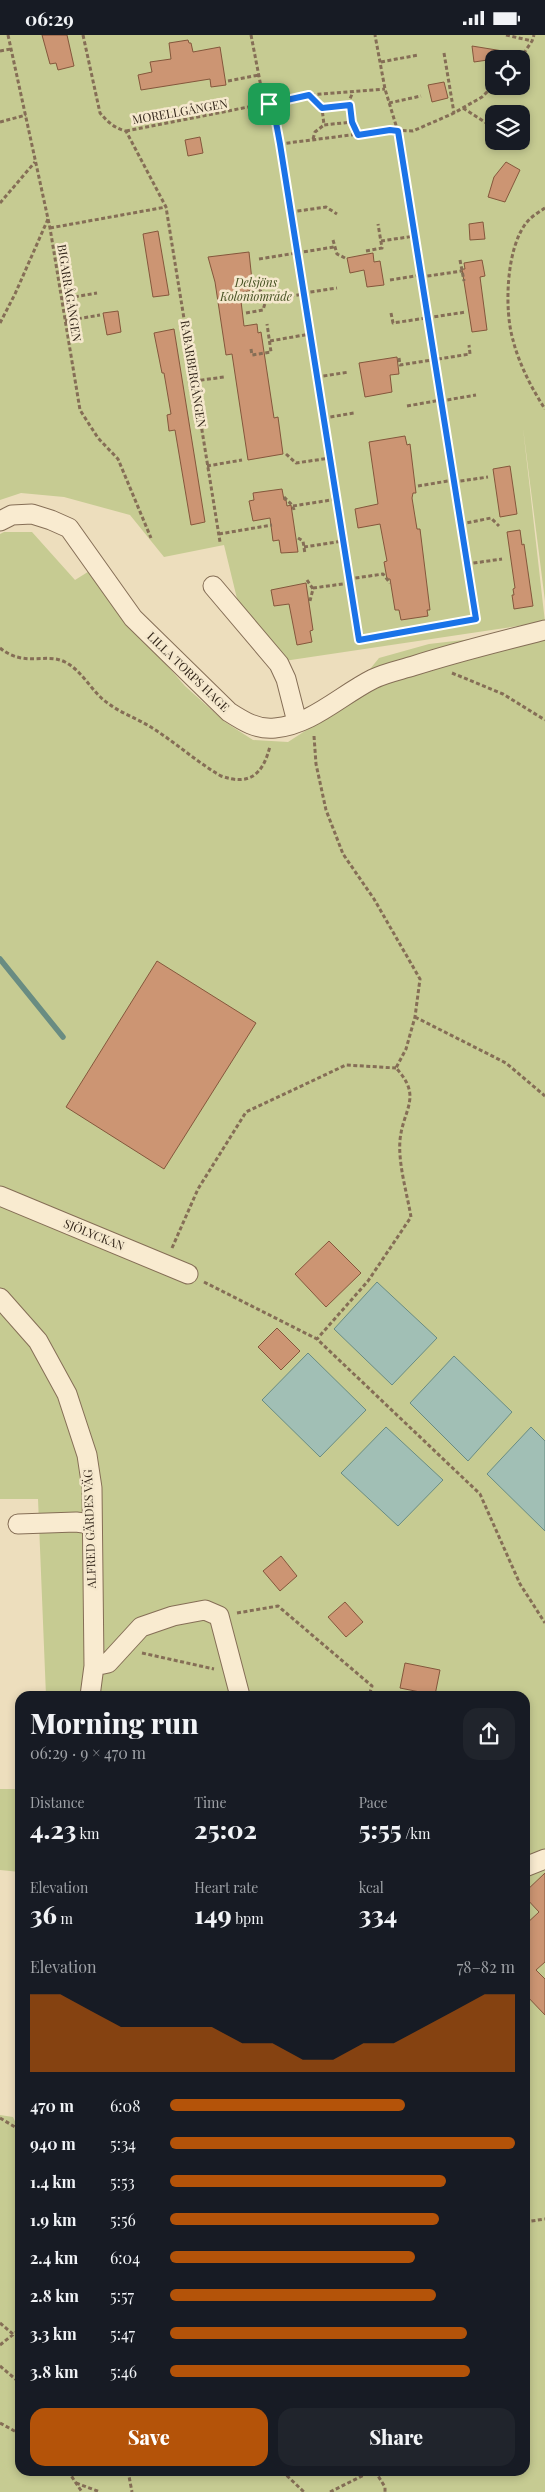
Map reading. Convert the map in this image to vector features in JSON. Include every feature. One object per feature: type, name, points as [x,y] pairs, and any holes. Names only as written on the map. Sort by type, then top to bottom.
[{"type":"street","name":"LILLA TORPS HAGE","points":[[0,521],[12,515],[32,514],[69,529],[133,618],[187,672],[229,711],[246,723],[273,729]]},
{"type":"street","points":[[213,586],[279,664],[304,718]]},
{"type":"street","points":[[273,729],[290,725],[373,679],[435,659],[545,630]]},
{"type":"street","name":"SJÖLYCKAN","points":[[0,1196],[188,1274]]},
{"type":"street","name":"ALFRED GÄRDES VÄG","points":[[0,1298],[38,1341],[67,1394],[76,1415],[87,1455],[92,1488],[94,1666],[91,1691]]},
{"type":"street","points":[[18,1524],[76,1522],[91,1524]]},
{"type":"street","points":[[94,1666],[108,1663],[141,1627],[174,1616],[205,1610],[219,1616],[239,1691]]},
{"type":"street","points":[[530,1865],[545,1859]]},
{"type":"path","name":"BIGARRÅGÅNGEN","points":[[8,35],[50,228],[82,417],[118,459],[151,538]]},
{"type":"path","points":[[83,35],[100,113],[117,129],[126,131]]},
{"type":"path","points":[[251,35],[263,97],[269,104],[275,117],[280,144],[359,640],[476,619],[398,131],[385,89],[375,35]]},
{"type":"path","points":[[506,35],[532,41]]},
{"type":"path","points":[[526,50],[534,35]]},
{"type":"path","points":[[0,51],[11,49]]},
{"type":"path","points":[[444,53],[454,113]]},
{"type":"path","points":[[381,62],[418,55]]},
{"type":"path","points":[[228,81],[259,75]]},
{"type":"path","name":"MORELLGÅNGEN","points":[[126,131],[309,95],[385,89]]},
{"type":"path","points":[[353,92],[350,105],[352,122],[358,135]]},
{"type":"path","points":[[280,144],[390,130],[413,131],[454,113],[485,94]]},
{"type":"path","points":[[309,95],[322,108],[324,125]]},
{"type":"path","points":[[389,103],[421,96]]},
{"type":"path","points":[[322,108],[350,105]]},
{"type":"path","points":[[463,108],[485,122]]},
{"type":"path","points":[[0,122],[26,115]]},
{"type":"path","points":[[313,140],[315,132],[324,125],[352,122]]},
{"type":"path","name":"RABARBERGÅNGEN","points":[[126,131],[166,207],[220,542]]},
{"type":"path","points":[[0,203],[36,161]]},
{"type":"path","points":[[50,228],[166,207]]},
{"type":"path","points":[[291,213],[326,207],[337,214]]},
{"type":"path","points":[[545,208],[527,222],[515,246],[509,276],[512,338],[519,359],[545,409]]},
{"type":"path","points":[[0,323],[15,295],[48,218]]},
{"type":"path","points":[[366,251],[382,248],[378,224]]},
{"type":"path","points":[[381,241],[415,236]]},
{"type":"path","points":[[333,240],[337,254],[345,258]]},
{"type":"path","points":[[259,259],[334,247]]},
{"type":"path","points":[[460,260],[464,281]]},
{"type":"path","points":[[390,280],[462,271]]},
{"type":"path","points":[[246,313],[263,310],[266,300],[259,288]]},
{"type":"path","points":[[266,300],[337,288]]},
{"type":"path","points":[[62,299],[96,293]]},
{"type":"path","points":[[391,313],[392,323],[466,312]]},
{"type":"path","points":[[65,321],[100,315]]},
{"type":"path","points":[[251,349],[252,355],[271,352],[267,324]]},
{"type":"path","points":[[270,341],[310,334]]},
{"type":"path","points":[[399,358],[400,365],[470,354],[469,345]]},
{"type":"path","points":[[317,377],[349,371]]},
{"type":"path","points":[[194,381],[224,377]]},
{"type":"path","points":[[407,406],[476,395]]},
{"type":"path","points":[[324,418],[354,413]]},
{"type":"path","points":[[286,454],[296,463],[330,458]]},
{"type":"path","points":[[207,465],[242,460]]},
{"type":"path","points":[[418,486],[488,477]]},
{"type":"path","points":[[284,497],[293,508],[337,499]]},
{"type":"path","points":[[461,524],[491,519],[498,526]]},
{"type":"path","points":[[219,534],[272,525]]},
{"type":"path","points":[[298,538],[303,541],[305,554]]},
{"type":"path","points":[[304,547],[343,541]]},
{"type":"path","points":[[467,564],[502,559]]},
{"type":"path","points":[[313,589],[383,573],[390,583]]},
{"type":"path","points":[[307,580],[313,589],[310,601]]},
{"type":"path","points":[[0,648],[9,655],[31,660],[63,661],[73,667],[91,689],[108,704],[149,726],[202,765],[234,781],[247,780],[259,772],[269,750],[273,729]]},
{"type":"path","points":[[435,659],[440,667],[503,694],[545,720]]},
{"type":"path","points":[[304,718],[326,810],[343,854],[374,899],[420,979],[415,1017],[406,1049],[396,1068]]},
{"type":"path","points":[[415,1017],[506,1063],[545,1097]]},
{"type":"path","points":[[165,1265],[198,1189],[246,1112],[346,1065],[396,1068],[407,1079],[411,1102],[400,1140],[411,1217],[368,1281],[317,1339]]},
{"type":"path","points":[[188,1274],[317,1339],[480,1494],[520,1585],[545,1623]]},
{"type":"path","points":[[219,1616],[278,1606],[372,1686],[370,1691]]},
{"type":"path","points":[[122,1648],[235,1674]]},
{"type":"path","points":[[0,2118],[15,2126]]},
{"type":"path","points":[[530,2221],[545,2219]]},
{"type":"path","points":[[0,2323],[14,2335],[0,2345]]},
{"type":"path","points":[[0,2366],[15,2379]]},
{"type":"path","points":[[0,2423],[15,2431]]},
{"type":"path","points":[[71,2476],[82,2492]]},
{"type":"path","points":[[129,2476],[132,2492]]},
{"type":"path","points":[[287,2476],[304,2492]]},
{"type":"path","points":[[330,2492],[363,2476]]},
{"type":"path","points":[[377,2476],[385,2487],[385,2492]]},
{"type":"path","points":[[76,2483],[100,2492]]},
{"type":"green space","name":"Delsjöns Koloniområde","points":[[0,35],[545,35],[545,601],[523,428],[545,622],[284,661],[240,611],[224,545],[164,557],[130,515],[64,497],[21,493],[0,500]]},
{"type":"green space","points":[[4,532],[32,532],[75,580],[91,570],[151,647],[185,686],[225,722],[253,740],[288,742],[336,711],[379,658],[429,644],[489,637],[545,624],[545,2492],[0,2492],[0,2115],[13,2117],[15,2121],[15,2476],[530,2476],[530,1691],[46,1691],[38,1499],[0,1499],[0,534]]},
{"type":"green space","points":[[0,1789],[15,1789],[15,1872],[0,1870]]},
{"type":"water","points":[[377,1282],[437,1338],[392,1385],[334,1329]]},
{"type":"water","points":[[308,1353],[366,1410],[320,1457],[262,1400]]},
{"type":"water","points":[[454,1356],[512,1412],[468,1461],[410,1403]]},
{"type":"water","points":[[386,1427],[443,1480],[398,1526],[341,1473]]},
{"type":"water","points":[[531,1427],[545,1441],[545,1531],[487,1474]]},
{"type":"building","points":[[42,35],[67,35],[74,66],[58,70],[56,63],[50,64]]},
{"type":"building","points":[[188,40],[191,43],[193,52],[220,47],[226,85],[211,87],[210,79],[141,90],[138,75],[152,72],[150,62],[171,59],[169,43]]},
{"type":"building","points":[[472,46],[497,50],[485,50],[485,60],[474,62]]},
{"type":"building","points":[[444,82],[448,98],[432,102],[428,85]]},
{"type":"building","points":[[200,137],[203,153],[188,156],[185,140]]},
{"type":"building","points":[[506,162],[520,170],[505,202],[488,197],[494,177]]},
{"type":"building","points":[[483,222],[485,239],[470,240],[469,224]]},
{"type":"building","points":[[158,231],[169,295],[153,297],[143,234]]},
{"type":"building","points":[[249,252],[253,290],[240,293],[244,326],[257,324],[258,333],[261,332],[274,418],[278,417],[283,454],[248,460],[232,354],[226,355],[215,282],[208,257]]},
{"type":"building","points":[[373,253],[374,262],[380,261],[384,285],[367,287],[364,270],[350,273],[347,258]]},
{"type":"building","points":[[482,260],[485,276],[480,277],[487,330],[472,332],[462,269],[465,269],[464,263]]},
{"type":"building","points":[[118,311],[121,332],[107,335],[103,313]]},
{"type":"building","points":[[174,329],[205,522],[191,525],[175,430],[169,431],[167,415],[171,414],[164,373],[162,373],[154,333]]},
{"type":"building","points":[[397,357],[399,374],[390,375],[392,392],[365,397],[359,363]]},
{"type":"building","points":[[405,436],[407,445],[410,444],[416,493],[413,493],[412,498],[417,529],[420,529],[430,610],[427,610],[428,616],[401,620],[399,610],[395,610],[390,579],[387,579],[384,562],[387,561],[380,524],[358,528],[355,509],[378,504],[369,442]]},
{"type":"building","points":[[510,466],[517,514],[500,517],[493,469]]},
{"type":"building","points":[[282,489],[287,506],[291,505],[298,552],[281,553],[279,540],[273,541],[270,518],[253,521],[249,501],[254,500],[253,493]]},
{"type":"building","points":[[520,530],[522,545],[524,544],[533,606],[514,609],[512,595],[514,595],[513,589],[515,588],[507,532]]},
{"type":"building","points":[[306,583],[313,630],[310,631],[312,642],[297,645],[289,604],[274,606],[271,590]]},
{"type":"building","points":[[157,961],[256,1023],[164,1169],[66,1107]]},
{"type":"building","points":[[329,1241],[361,1273],[326,1307],[295,1274]]},
{"type":"building","points":[[277,1328],[300,1351],[281,1370],[258,1347]]},
{"type":"building","points":[[281,1556],[297,1576],[280,1591],[263,1571]]},
{"type":"building","points":[[345,1602],[363,1622],[346,1637],[328,1617]]},
{"type":"building","points":[[405,1663],[440,1670],[436,1691],[415,1691],[400,1688]]},
{"type":"building","points":[[545,1873],[545,1962],[536,1970],[545,1979],[545,2015],[530,1999],[530,1920],[539,1912],[530,1902],[530,1887]]},
{"type":"waterway","points":[[0,959],[63,1037]]},
{"type":"route","points":[[309,95],[322,108],[350,105],[352,122],[358,135],[390,130],[398,131],[476,619],[359,640],[280,144],[275,117],[269,104],[309,95]]}]
